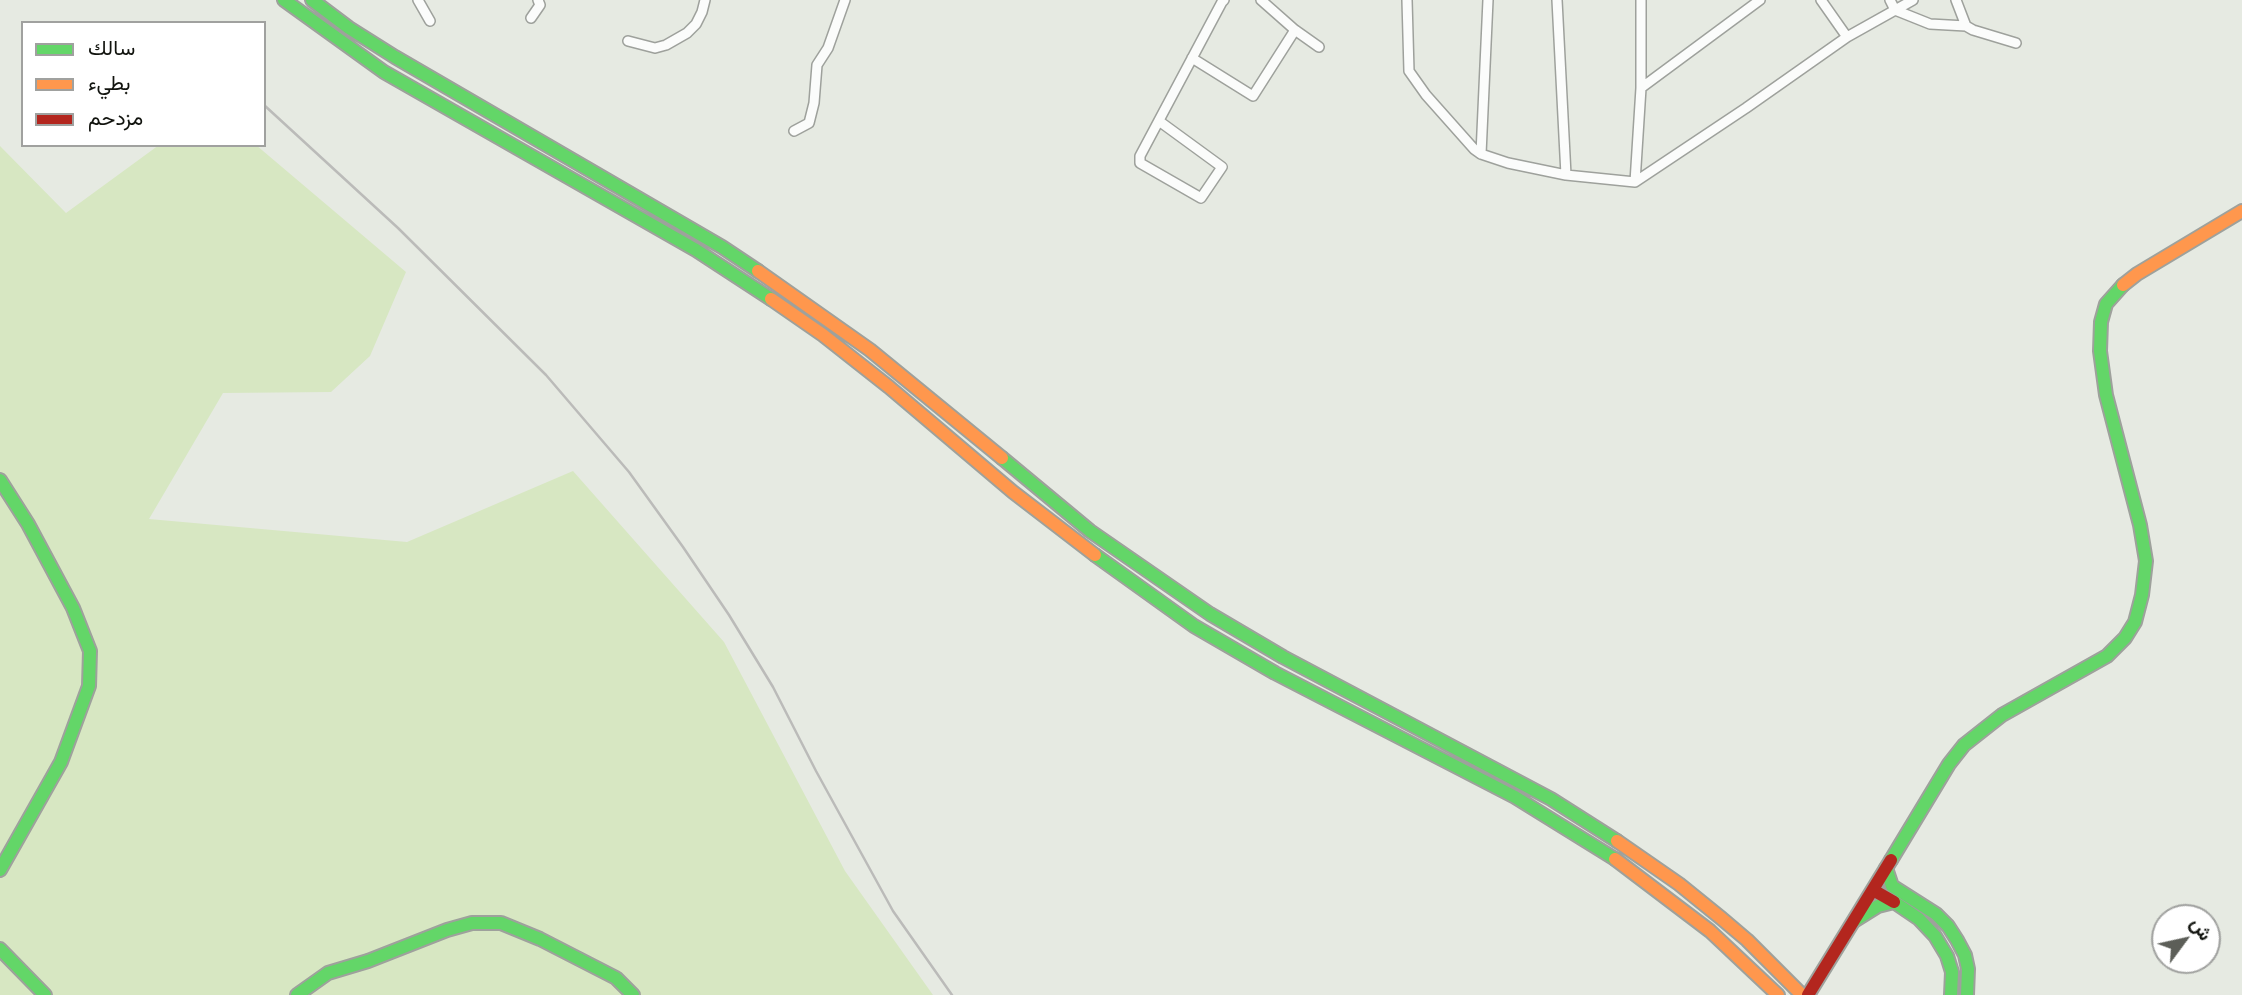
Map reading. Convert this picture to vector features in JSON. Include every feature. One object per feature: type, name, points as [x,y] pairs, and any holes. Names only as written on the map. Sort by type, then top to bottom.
[{"type":"main road","points":[[284,0],[384,72],[696,250],[823,335],[1013,492],[1106,564],[1194,626],[1275,673],[1515,797],[1604,851],[1710,931],[1779,995]]},
{"type":"main road","points":[[312,0],[383,50],[722,247],[812,308],[870,349],[1090,531],[1210,614],[1283,657],[1551,799],[1637,853],[1747,940],[1802,995]]},
{"type":"main road","points":[[1808,995],[1949,764],[1964,745],[2002,715],[2107,656],[2125,638],[2134,622],[2142,595],[2146,561],[2140,525],[2106,395],[2099,351],[2101,321],[2106,304],[2118,289],[2137,274],[2242,211]]},
{"type":"main road","points":[[0,480],[28,524],[73,608],[90,651],[89,686],[61,762],[0,870]]},
{"type":"main road","points":[[1879,879],[1925,906],[1953,933],[1965,955],[1968,969],[1967,995]]},
{"type":"main road","points":[[1879,879],[1894,902],[1919,919],[1935,936],[1947,956],[1952,972],[1951,995]]},
{"type":"main road","points":[[1854,920],[1878,906],[1894,902]]},
{"type":"main road","points":[[297,995],[328,973],[472,923],[501,923],[540,939],[616,978],[633,995]]},
{"type":"main road","points":[[0,949],[45,995]]},
{"type":"street","points":[[418,0],[430,20]]},
{"type":"street","points":[[531,18],[541,5],[538,0]]},
{"type":"street","points":[[628,41],[655,48],[666,45],[687,33],[696,24],[705,0]]},
{"type":"street","points":[[794,131],[809,123],[814,103],[817,65],[828,48],[845,0]]},
{"type":"street","points":[[1158,121],[1222,167],[1202,198],[1140,163],[1140,156],[1158,121],[1224,0]]},
{"type":"street","points":[[1261,0],[1295,30],[1320,47]]},
{"type":"street","points":[[1407,0],[1409,71],[1426,95],[1474,149],[1508,163],[1566,175],[1635,182],[1847,37],[1913,0]]},
{"type":"street","points":[[1482,154],[1488,0]]},
{"type":"street","points":[[1557,0],[1566,175]]},
{"type":"street","points":[[1635,182],[1641,88],[1641,0]]},
{"type":"street","points":[[1641,88],[1760,0]]},
{"type":"street","points":[[1821,0],[1847,37]]},
{"type":"street","points":[[1890,0],[1895,10],[1930,24],[1966,26],[2016,43]]},
{"type":"street","points":[[1956,0],[1966,26]]},
{"type":"street","points":[[1192,58],[1253,96],[1295,30]]},
{"type":"green space","points":[[0,146],[66,213],[156,147],[258,147],[406,272],[370,356],[331,392],[223,393],[149,519],[407,542],[573,471],[724,642],[845,871],[933,995],[0,995]]},
{"type":"railway","points":[[266,107],[398,228],[546,375],[629,472],[729,615],[773,687],[893,911],[952,995]]},
{"type":"traffic: fast","points":[[284,0],[384,72],[696,250],[771,299]]},
{"type":"traffic: fast","points":[[312,0],[349,28],[395,57],[722,247],[758,271]]},
{"type":"traffic: fast","points":[[1891,860],[1949,764],[1964,745],[2002,715],[2107,656],[2125,638],[2135,622],[2146,561],[2140,525],[2106,395],[2100,351],[2101,322],[2106,304],[2123,285]]},
{"type":"traffic: fast","points":[[1002,458],[1090,531],[1210,614],[1283,657],[1551,799],[1617,841]]},
{"type":"traffic: fast","points":[[0,480],[28,524],[73,608],[90,651],[89,686],[61,762],[0,870]]},
{"type":"traffic: fast","points":[[1095,555],[1194,626],[1275,673],[1515,797],[1615,859]]},
{"type":"traffic: fast","points":[[1886,868],[1892,886],[1936,914],[1957,940],[1965,955],[1968,969],[1967,995]]},
{"type":"traffic: fast","points":[[1854,921],[1878,906],[1894,902],[1919,919],[1935,936],[1947,956],[1952,972],[1951,995]]},
{"type":"traffic: fast","points":[[297,995],[328,973],[472,923],[501,923],[540,939],[616,978],[633,995]]},
{"type":"traffic: fast","points":[[0,949],[45,995]]},
{"type":"traffic: slow","points":[[2123,285],[2242,211]]},
{"type":"traffic: slow","points":[[758,271],[870,350],[1002,458]]},
{"type":"traffic: slow","points":[[771,299],[823,335],[889,387],[1013,492],[1095,555]]},
{"type":"traffic: slow","points":[[1617,841],[1679,884],[1721,918],[1802,995]]},
{"type":"traffic: slow","points":[[1615,859],[1710,931],[1778,995]]},
{"type":"traffic: jam","points":[[1808,995],[1891,860]]},
{"type":"traffic: jam","points":[[1873,890],[1894,902]]}]
